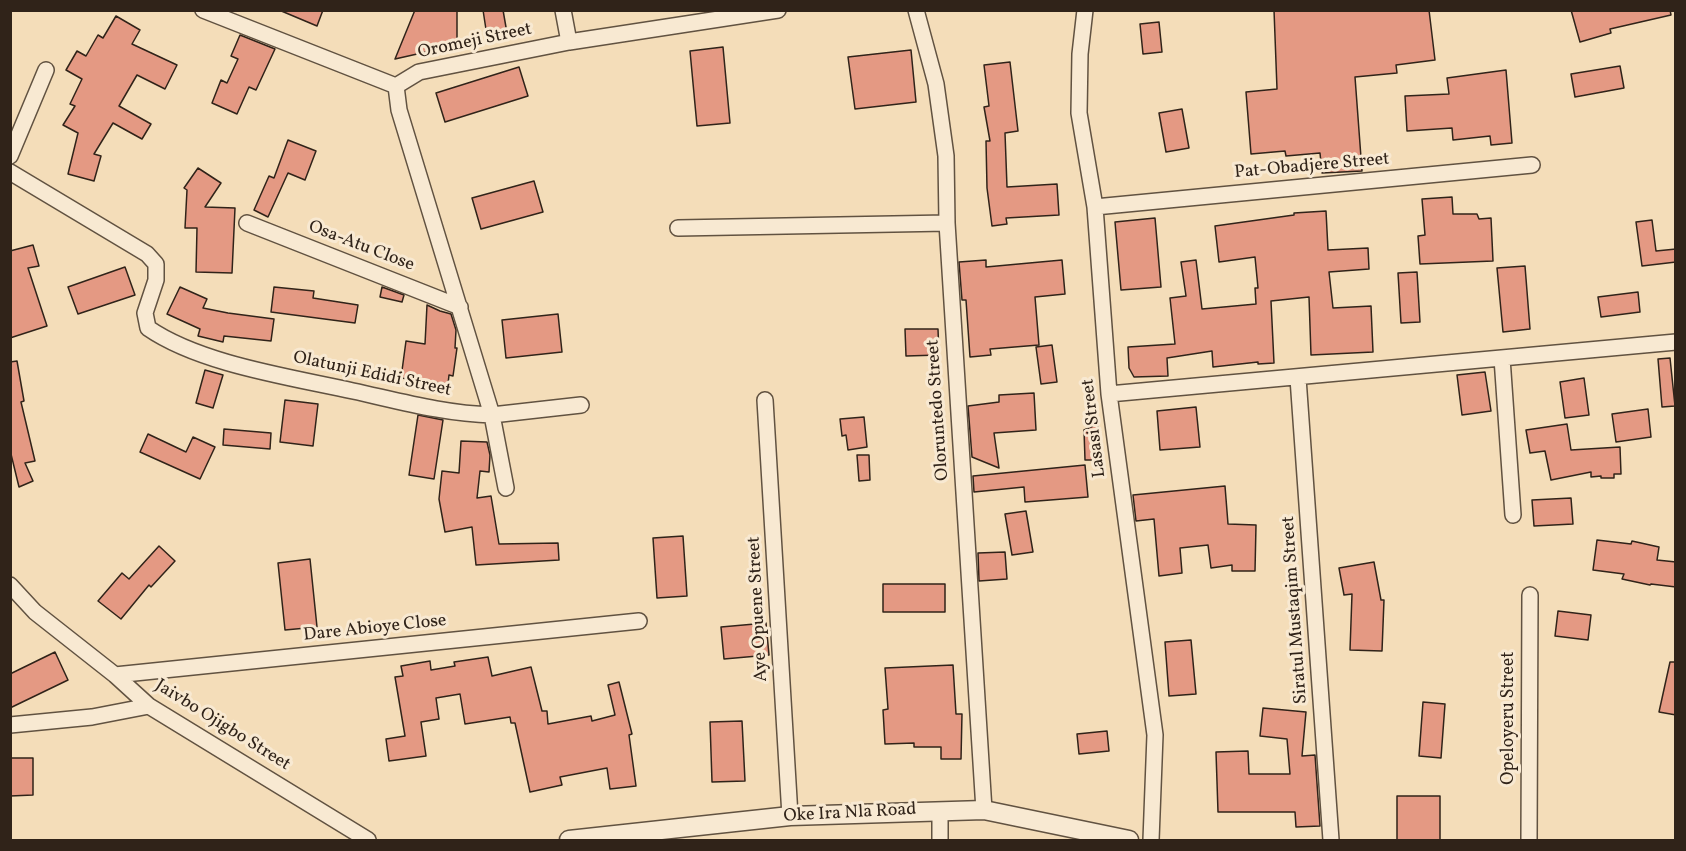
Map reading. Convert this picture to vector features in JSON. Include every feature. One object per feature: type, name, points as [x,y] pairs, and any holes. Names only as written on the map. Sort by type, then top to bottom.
[{"type":"street","points":[[203,10],[396,86],[399,110],[492,415],[506,488]]},
{"type":"street","points":[[563,10],[569,42]]},
{"type":"street","name":"Oromeji Street","points":[[396,86],[419,72],[569,42],[778,10]]},
{"type":"street","name":"Oloruntedo Street","points":[[915,10],[936,84],[946,156],[947,223],[984,810]]},
{"type":"street","name":"Lasasi Street","points":[[1085,10],[1080,54],[1079,113],[1095,207],[1109,394],[1155,735],[1151,840]]},
{"type":"street","points":[[10,156],[46,70]]},
{"type":"street","name":"Pat-Obadjere Street","points":[[1095,207],[1532,165]]},
{"type":"street","name":"Olatunji Edidi Street","points":[[10,172],[147,254],[156,264],[156,280],[145,313],[148,328],[162,338],[183,347],[248,368],[454,413],[492,415],[581,405]]},
{"type":"street","name":"Osa-Atu Close","points":[[247,223],[460,308]]},
{"type":"street","points":[[678,228],[947,223]]},
{"type":"street","points":[[1109,394],[1676,342]]},
{"type":"street","points":[[1502,358],[1514,515]]},
{"type":"street","name":"Siratul Mustaqim Street","points":[[1298,378],[1331,840]]},
{"type":"street","name":"Aye Opuene Street","points":[[765,400],[790,816]]},
{"type":"street","name":"Jaivbo Ojigbo Street","points":[[10,585],[35,612],[115,675],[149,706],[368,840]]},
{"type":"street","name":"Opeloyeru Street","points":[[1529,840],[1530,595]]},
{"type":"street","name":"Dare Abioye Close","points":[[115,675],[639,621]]},
{"type":"street","points":[[10,725],[93,717],[149,706]]},
{"type":"street","name":"Oke Ira Nla Road","points":[[569,840],[790,816],[984,810],[1129,840]]},
{"type":"street","points":[[940,811],[940,840]]},
{"type":"building","points":[[279,10],[323,10],[317,26]]},
{"type":"building","points":[[415,10],[457,10],[457,45],[395,59]]},
{"type":"building","points":[[483,10],[503,10],[507,33],[487,36]]},
{"type":"building","points":[[1274,10],[1429,10],[1435,60],[1396,65],[1397,73],[1355,77],[1362,171],[1322,173],[1320,153],[1286,156],[1285,151],[1251,154],[1246,92],[1277,89]]},
{"type":"building","points":[[1571,10],[1670,10],[1671,15],[1610,29],[1611,33],[1580,42]]},
{"type":"building","points":[[116,16],[140,30],[132,44],[177,65],[165,89],[137,75],[119,106],[151,124],[142,139],[113,123],[94,154],[101,156],[94,181],[68,174],[78,133],[63,125],[75,106],[70,104],[82,79],[66,70],[77,51],[86,56],[98,35],[103,38]]},
{"type":"building","points":[[1159,22],[1162,52],[1143,54],[1140,24]]},
{"type":"building","points":[[240,35],[275,49],[256,90],[249,87],[237,114],[212,103],[221,80],[227,83],[238,59],[231,56]]},
{"type":"building","points":[[723,47],[730,123],[697,126],[690,51]]},
{"type":"building","points":[[911,50],[916,102],[855,109],[848,57]]},
{"type":"building","points":[[1010,62],[1018,131],[1005,133],[1007,187],[1057,184],[1059,215],[1006,218],[1007,224],[992,226],[987,188],[986,141],[990,141],[984,107],[989,106],[984,65]]},
{"type":"building","points":[[1620,66],[1624,88],[1575,97],[1571,74]]},
{"type":"building","points":[[519,67],[528,96],[445,122],[436,93]]},
{"type":"building","points":[[1506,70],[1512,143],[1491,145],[1490,136],[1453,140],[1452,128],[1407,131],[1405,96],[1449,94],[1447,78]]},
{"type":"building","points":[[1182,109],[1189,148],[1166,152],[1159,113]]},
{"type":"building","points":[[288,140],[316,151],[305,180],[288,173],[268,217],[254,210],[269,176],[274,178]]},
{"type":"building","points":[[198,168],[221,183],[205,207],[235,208],[232,273],[196,272],[197,228],[185,228],[187,190],[184,188]]},
{"type":"building","points":[[534,181],[543,212],[481,229],[472,198]]},
{"type":"building","points":[[1452,197],[1453,214],[1477,214],[1479,219],[1491,218],[1493,261],[1420,264],[1418,236],[1425,235],[1422,199]]},
{"type":"building","points":[[1326,211],[1328,250],[1368,248],[1369,269],[1329,272],[1333,308],[1371,306],[1373,352],[1311,355],[1309,297],[1271,301],[1274,363],[1258,364],[1258,362],[1213,367],[1212,351],[1167,358],[1168,376],[1134,377],[1129,368],[1128,347],[1175,344],[1170,298],[1186,296],[1181,262],[1196,260],[1202,309],[1256,304],[1255,288],[1258,288],[1255,257],[1219,262],[1215,226],[1294,215],[1294,213]]},
{"type":"building","points":[[1155,218],[1161,287],[1121,290],[1115,222]]},
{"type":"building","points":[[1652,220],[1656,251],[1676,249],[1676,262],[1642,266],[1636,222]]},
{"type":"building","points":[[33,245],[39,266],[28,268],[47,326],[10,338],[10,251]]},
{"type":"building","points":[[986,260],[986,267],[1062,260],[1065,294],[1035,297],[1039,345],[990,349],[991,355],[970,357],[966,300],[962,300],[959,262]]},
{"type":"building","points":[[1525,266],[1530,329],[1503,332],[1497,268]]},
{"type":"building","points":[[125,267],[135,295],[78,314],[68,287]]},
{"type":"building","points":[[1417,272],[1420,322],[1401,323],[1398,273]]},
{"type":"building","points":[[180,287],[207,299],[203,308],[274,319],[271,341],[224,336],[223,342],[198,336],[200,329],[167,314]]},
{"type":"building","points":[[274,287],[314,291],[313,298],[358,305],[355,323],[271,312]]},
{"type":"building","points":[[382,287],[404,295],[402,302],[380,297]]},
{"type":"building","points":[[1638,292],[1640,312],[1601,317],[1598,297]]},
{"type":"building","points":[[427,305],[451,314],[456,330],[455,348],[457,348],[453,376],[449,375],[448,384],[401,378],[406,341],[425,344]]},
{"type":"building","points":[[558,314],[562,352],[506,358],[502,320]]},
{"type":"building","points":[[905,329],[938,329],[939,355],[906,356]]},
{"type":"building","points":[[1052,345],[1057,382],[1041,384],[1036,347]]},
{"type":"building","points":[[1670,358],[1675,406],[1662,407],[1658,359]]},
{"type":"building","points":[[17,361],[24,401],[21,402],[35,461],[25,463],[33,481],[19,487],[10,450],[10,362]]},
{"type":"building","points":[[205,370],[223,375],[213,408],[196,403]]},
{"type":"building","points":[[1485,372],[1491,411],[1462,415],[1457,375]]},
{"type":"building","points":[[1584,378],[1589,415],[1565,418],[1560,382]]},
{"type":"building","points":[[1034,393],[1036,430],[994,433],[999,468],[972,457],[968,406],[999,402],[999,395]]},
{"type":"building","points":[[285,400],[318,404],[313,446],[280,442]]},
{"type":"building","points":[[1196,407],[1200,447],[1160,450],[1157,411]]},
{"type":"building","points":[[1648,409],[1651,437],[1616,442],[1612,414]]},
{"type":"building","points":[[418,415],[443,420],[434,479],[409,475]]},
{"type":"building","points":[[864,417],[867,447],[848,450],[846,435],[842,436],[840,419]]},
{"type":"building","points":[[1098,424],[1099,460],[1085,460],[1084,430]]},
{"type":"building","points":[[1567,424],[1571,450],[1620,447],[1621,474],[1614,474],[1614,478],[1601,478],[1601,476],[1591,477],[1591,472],[1551,480],[1545,451],[1530,453],[1526,430]]},
{"type":"building","points":[[224,429],[271,433],[270,449],[223,445]]},
{"type":"building","points":[[148,434],[186,452],[193,437],[215,447],[200,479],[140,452]]},
{"type":"building","points":[[461,441],[487,442],[490,455],[489,472],[480,471],[477,498],[491,496],[499,544],[558,543],[559,560],[476,565],[472,527],[445,532],[439,499],[442,471],[459,473]]},
{"type":"building","points":[[857,455],[869,455],[870,480],[859,481]]},
{"type":"building","points":[[1085,465],[1088,497],[1025,502],[1024,487],[974,492],[973,476]]},
{"type":"building","points":[[1225,486],[1228,524],[1256,525],[1255,571],[1232,571],[1232,565],[1211,568],[1208,545],[1180,548],[1182,573],[1159,576],[1154,519],[1136,521],[1133,495]]},
{"type":"building","points":[[1571,498],[1573,524],[1534,526],[1532,500]]},
{"type":"building","points":[[1026,511],[1033,552],[1012,555],[1005,514]]},
{"type":"building","points":[[683,536],[687,596],[657,598],[653,538]]},
{"type":"building","points":[[1597,540],[1631,544],[1632,541],[1659,547],[1657,560],[1676,562],[1676,587],[1650,585],[1622,579],[1624,574],[1593,570]]},
{"type":"building","points":[[159,546],[175,561],[151,587],[149,585],[121,619],[98,601],[122,573],[129,579]]},
{"type":"building","points":[[1005,552],[1007,579],[979,581],[978,553]]},
{"type":"building","points":[[310,559],[317,627],[285,630],[278,563]]},
{"type":"building","points":[[1374,562],[1381,600],[1384,600],[1382,651],[1350,650],[1352,594],[1344,595],[1339,568]]},
{"type":"building","points":[[883,584],[945,584],[945,612],[883,612]]},
{"type":"building","points":[[1558,611],[1591,615],[1588,640],[1555,636]]},
{"type":"building","points":[[766,623],[769,655],[724,659],[721,627]]},
{"type":"building","points":[[1191,640],[1196,694],[1169,696],[1165,642]]},
{"type":"building","points":[[55,652],[68,680],[10,708],[10,674]]},
{"type":"building","points":[[488,657],[492,676],[531,667],[542,711],[547,711],[548,724],[591,716],[592,721],[615,715],[608,685],[619,682],[632,734],[629,735],[636,786],[610,789],[607,768],[560,777],[562,785],[530,792],[515,723],[511,723],[510,717],[465,724],[460,694],[436,698],[439,719],[421,722],[426,756],[389,761],[386,739],[405,736],[395,677],[403,676],[401,666],[430,661],[431,670],[455,666],[454,662]]},
{"type":"building","points":[[1670,662],[1676,662],[1676,715],[1659,712]]},
{"type":"building","points":[[953,665],[956,714],[962,714],[961,759],[941,759],[941,747],[914,747],[914,743],[885,744],[883,710],[888,709],[885,668]]},
{"type":"building","points":[[1423,702],[1445,704],[1441,758],[1419,756]]},
{"type":"building","points":[[1263,708],[1306,712],[1302,756],[1315,755],[1320,826],[1296,827],[1295,812],[1218,812],[1216,752],[1248,751],[1249,774],[1290,774],[1287,739],[1260,736]]},
{"type":"building","points":[[742,721],[745,781],[712,782],[710,722]]},
{"type":"building","points":[[1107,731],[1109,751],[1079,754],[1077,734]]},
{"type":"building","points":[[10,758],[33,758],[33,795],[10,796]]},
{"type":"building","points":[[1397,796],[1440,796],[1440,840],[1397,840]]}]
